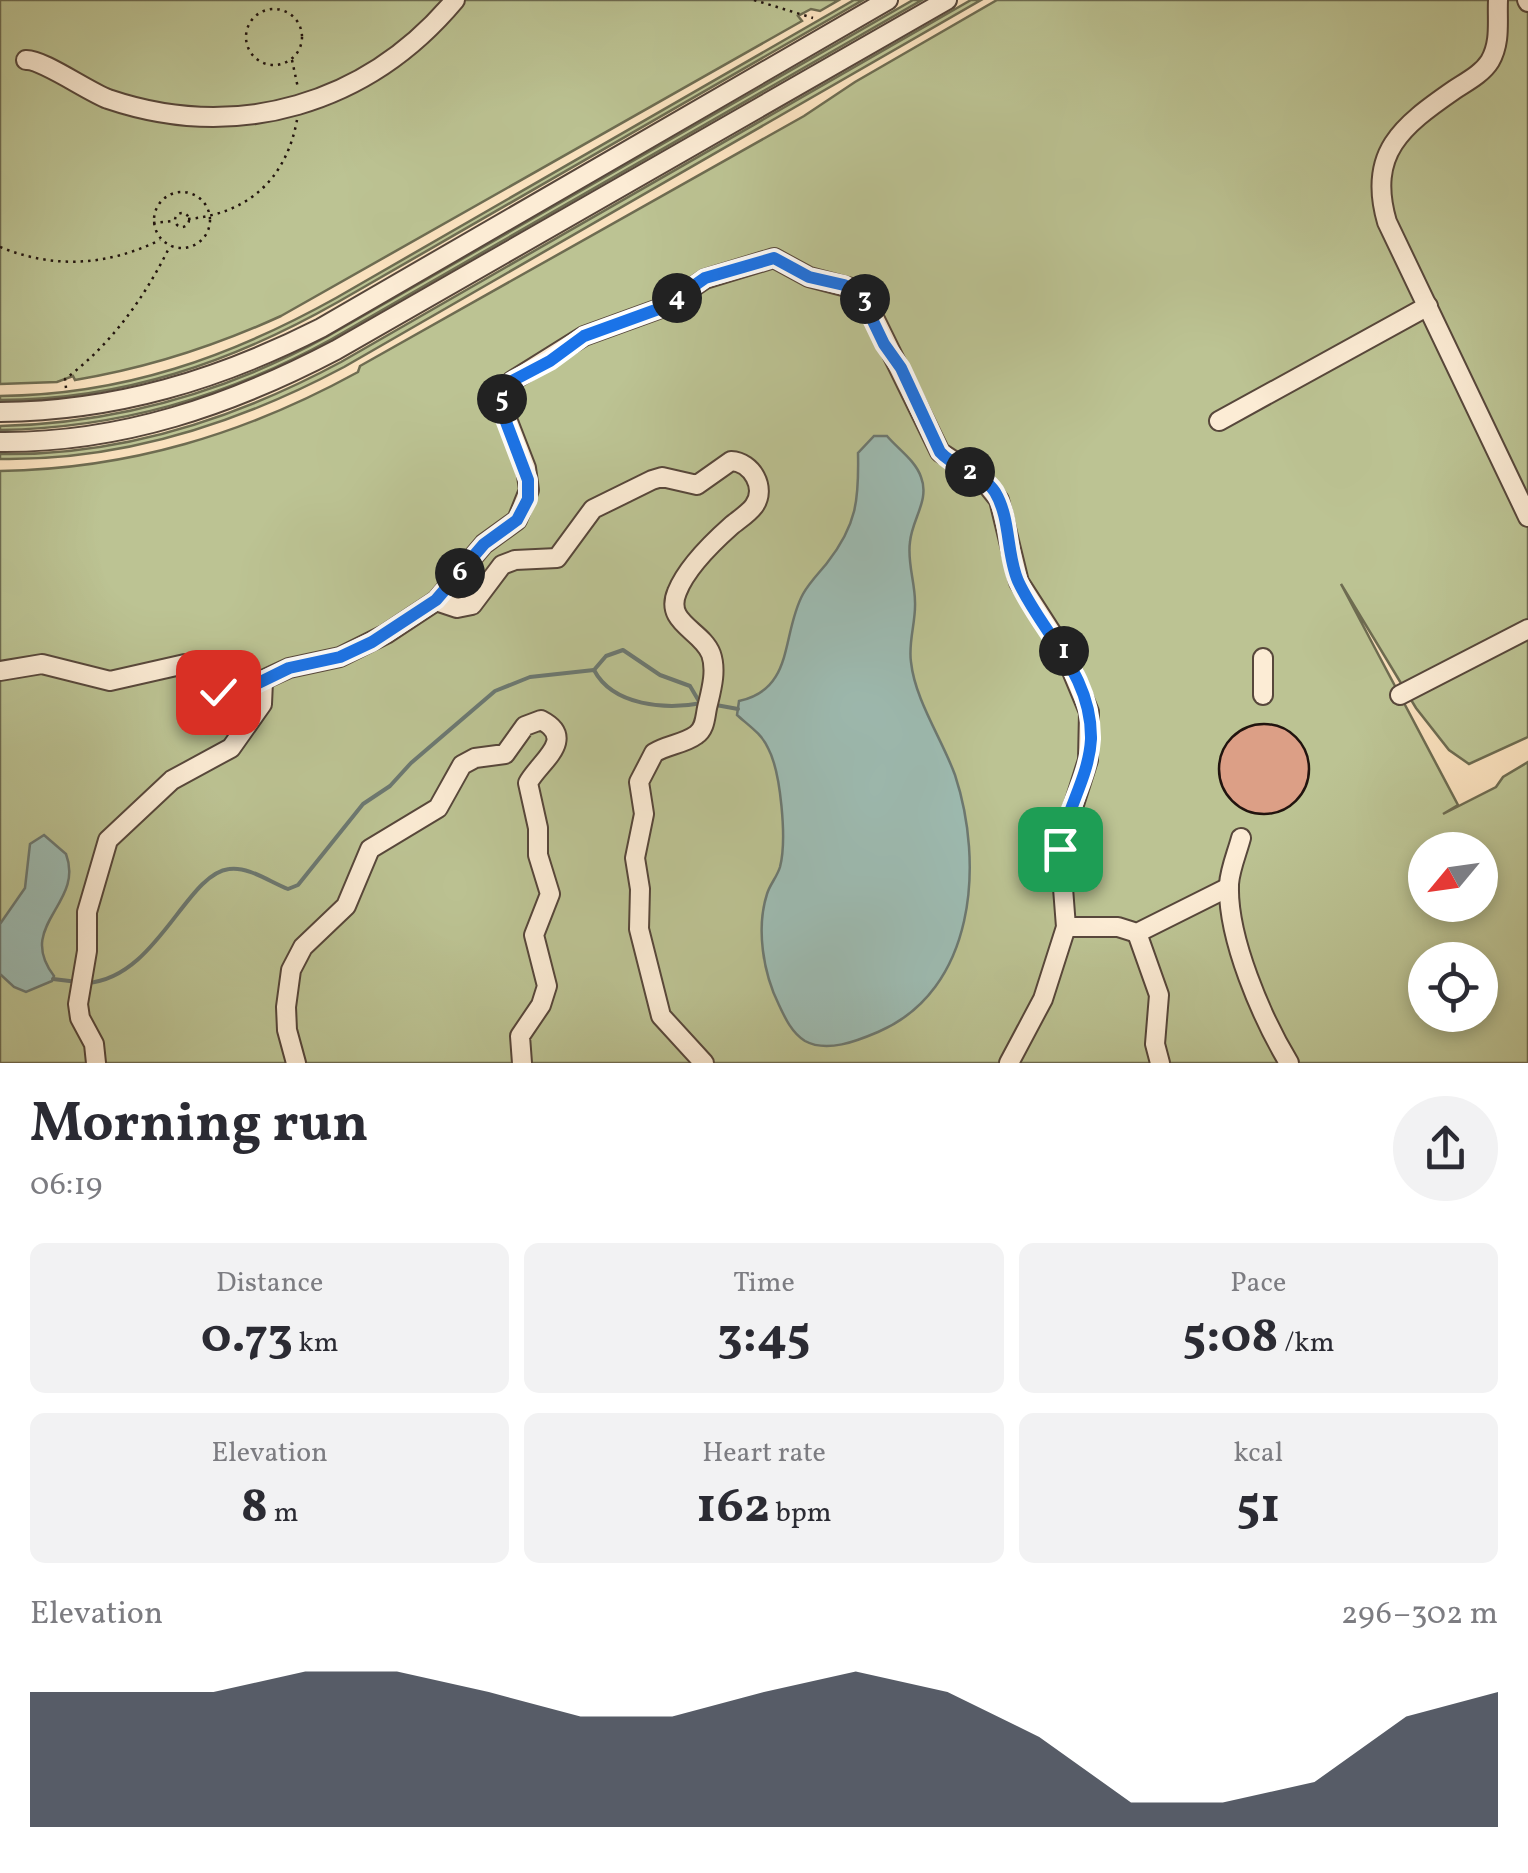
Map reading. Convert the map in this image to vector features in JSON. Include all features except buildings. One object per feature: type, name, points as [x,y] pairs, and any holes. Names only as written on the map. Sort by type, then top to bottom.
[{"type":"street","points":[[26,60],[36,60],[96,94],[156,112],[240,117],[298,108],[343,90],[388,63],[426,32],[455,0]]},
{"type":"street","points":[[0,412],[69,410],[134,399],[198,382],[258,358],[338,318],[888,0]]},
{"type":"street","points":[[0,442],[140,427],[206,409],[268,384],[336,350],[947,0]]},
{"type":"street","points":[[1498,0],[1499,27],[1488,63],[1397,136],[1382,167],[1381,200],[1387,222],[1528,516]]},
{"type":"street","points":[[0,671],[42,664],[110,681],[180,664],[196,670],[218,692],[230,695],[289,668],[354,652],[436,600],[484,544],[517,520],[525,508],[526,468],[502,406],[503,392],[512,381],[550,361],[584,336],[654,311],[705,278],[755,262],[774,258],[809,277],[852,288],[864,299],[940,452],[983,480],[994,492],[1005,519],[1018,582],[1064,652],[1086,703],[1091,734],[1088,760],[1060,849],[1066,927],[1043,1000],[1009,1063]]},
{"type":"street","points":[[1219,421],[1428,306]]},
{"type":"street","points":[[436,600],[448,607],[469,607],[496,570],[506,563],[556,558],[588,513],[615,496],[658,478],[697,485],[726,463],[738,461],[754,475],[757,502],[718,539],[684,580],[674,600],[678,618],[702,639],[712,657],[708,705],[698,734],[663,747],[646,762],[640,782],[644,814],[636,858],[639,929],[657,1007],[672,1032],[704,1063]]},
{"type":"street","points":[[1400,695],[1528,630]]},
{"type":"street","points":[[1263,658],[1263,695]]},
{"type":"street","points":[[96,1063],[94,1044],[78,1011],[87,912],[111,835],[147,807],[172,780],[231,748],[262,704],[263,682]]},
{"type":"street","points":[[296,1063],[286,1020],[294,962],[307,942],[346,906],[366,855],[391,834],[438,808],[462,764],[505,754],[525,726],[536,720],[548,724],[557,742],[528,782],[538,828],[538,855],[550,894],[534,934],[547,986],[541,1005],[520,1036],[522,1063]]},
{"type":"street","points":[[1241,838],[1229,887],[1244,960],[1268,1024],[1289,1063]]},
{"type":"street","points":[[1066,927],[1118,927],[1137,933],[1229,887]]},
{"type":"street","points":[[1137,933],[1159,996],[1154,1044],[1160,1063]]},
{"type":"path","points":[[268,0],[270,9]]},
{"type":"path","points":[[754,0],[814,18]]},
{"type":"path","points":[[153,223],[175,221],[181,214],[188,219],[224,215],[248,201],[272,179],[290,148],[298,108],[292,60],[302,42],[300,27],[285,11],[270,9],[252,20],[246,34],[248,48],[257,60],[270,66],[292,60]]},
{"type":"path","points":[[178,192],[200,198],[210,217],[208,232],[198,243],[184,248],[161,240],[153,223],[159,202],[178,192]]},
{"type":"path","points":[[175,221],[182,227],[188,219]]},
{"type":"path","points":[[0,247],[34,258],[76,263],[125,255],[161,240]]},
{"type":"path","points":[[66,388],[65,379],[102,346],[136,305],[170,246]]},
{"type":"green space","points":[[0,0],[839,0],[820,11],[811,9],[798,16],[802,21],[281,316],[154,363],[75,380],[73,376],[57,382],[0,384]]},
{"type":"green space","points":[[854,0],[863,0],[338,302],[258,343],[133,385],[90,393],[0,400],[0,396],[89,389],[132,380],[216,355],[256,338],[336,298]]},
{"type":"green space","points":[[913,0],[922,0],[291,360],[171,406],[87,423],[0,430],[0,426],[87,419],[170,401],[250,374],[289,356]]},
{"type":"green space","points":[[971,0],[981,0],[304,387],[221,422],[135,446],[46,458],[0,459],[0,454],[45,453],[134,441],[219,417],[301,382]]},
{"type":"green space","points":[[997,0],[1528,0],[1528,737],[1469,764],[1449,750],[1416,708],[1341,584],[1458,805],[1443,814],[1496,787],[1503,777],[1528,762],[1528,1063],[0,1063],[0,471],[48,469],[140,455],[185,444],[273,413],[358,372],[360,366],[804,116]]},
{"type":"water","points":[[874,436],[887,436],[915,465],[923,485],[909,550],[915,602],[911,662],[923,705],[955,775],[969,846],[969,884],[964,921],[953,955],[935,986],[911,1013],[878,1032],[851,1042],[823,1046],[805,1041],[793,1030],[769,979],[762,921],[767,894],[782,855],[781,806],[768,748],[737,715],[739,701],[757,695],[778,672],[803,594],[845,536],[857,498],[858,453]]},
{"type":"water","points":[[44,835],[66,854],[69,872],[67,887],[42,942],[44,958],[54,976],[52,981],[26,992],[0,974],[0,924],[25,888],[30,844]]},
{"type":"waterway","points":[[594,670],[606,656],[623,650],[660,675],[690,686],[700,703]]},
{"type":"waterway","points":[[87,983],[111,977],[133,964],[213,875],[236,869],[288,889],[298,885],[363,804],[390,786],[495,691],[530,677],[594,670],[614,691],[642,703],[702,703]]},
{"type":"waterway","points":[[716,705],[738,709]]},
{"type":"waterway","points":[[53,979],[78,982]]},
{"type":"route","points":[[218,692],[238,693],[289,668],[328,661],[372,642],[436,600],[484,544],[521,516],[528,499],[528,480],[502,406],[503,392],[517,377],[550,361],[584,336],[664,307],[705,278],[774,258],[809,277],[844,285],[860,294],[930,425],[940,452],[983,480],[999,500],[1018,582],[1078,678],[1088,712],[1088,760],[1060,849]]}]
